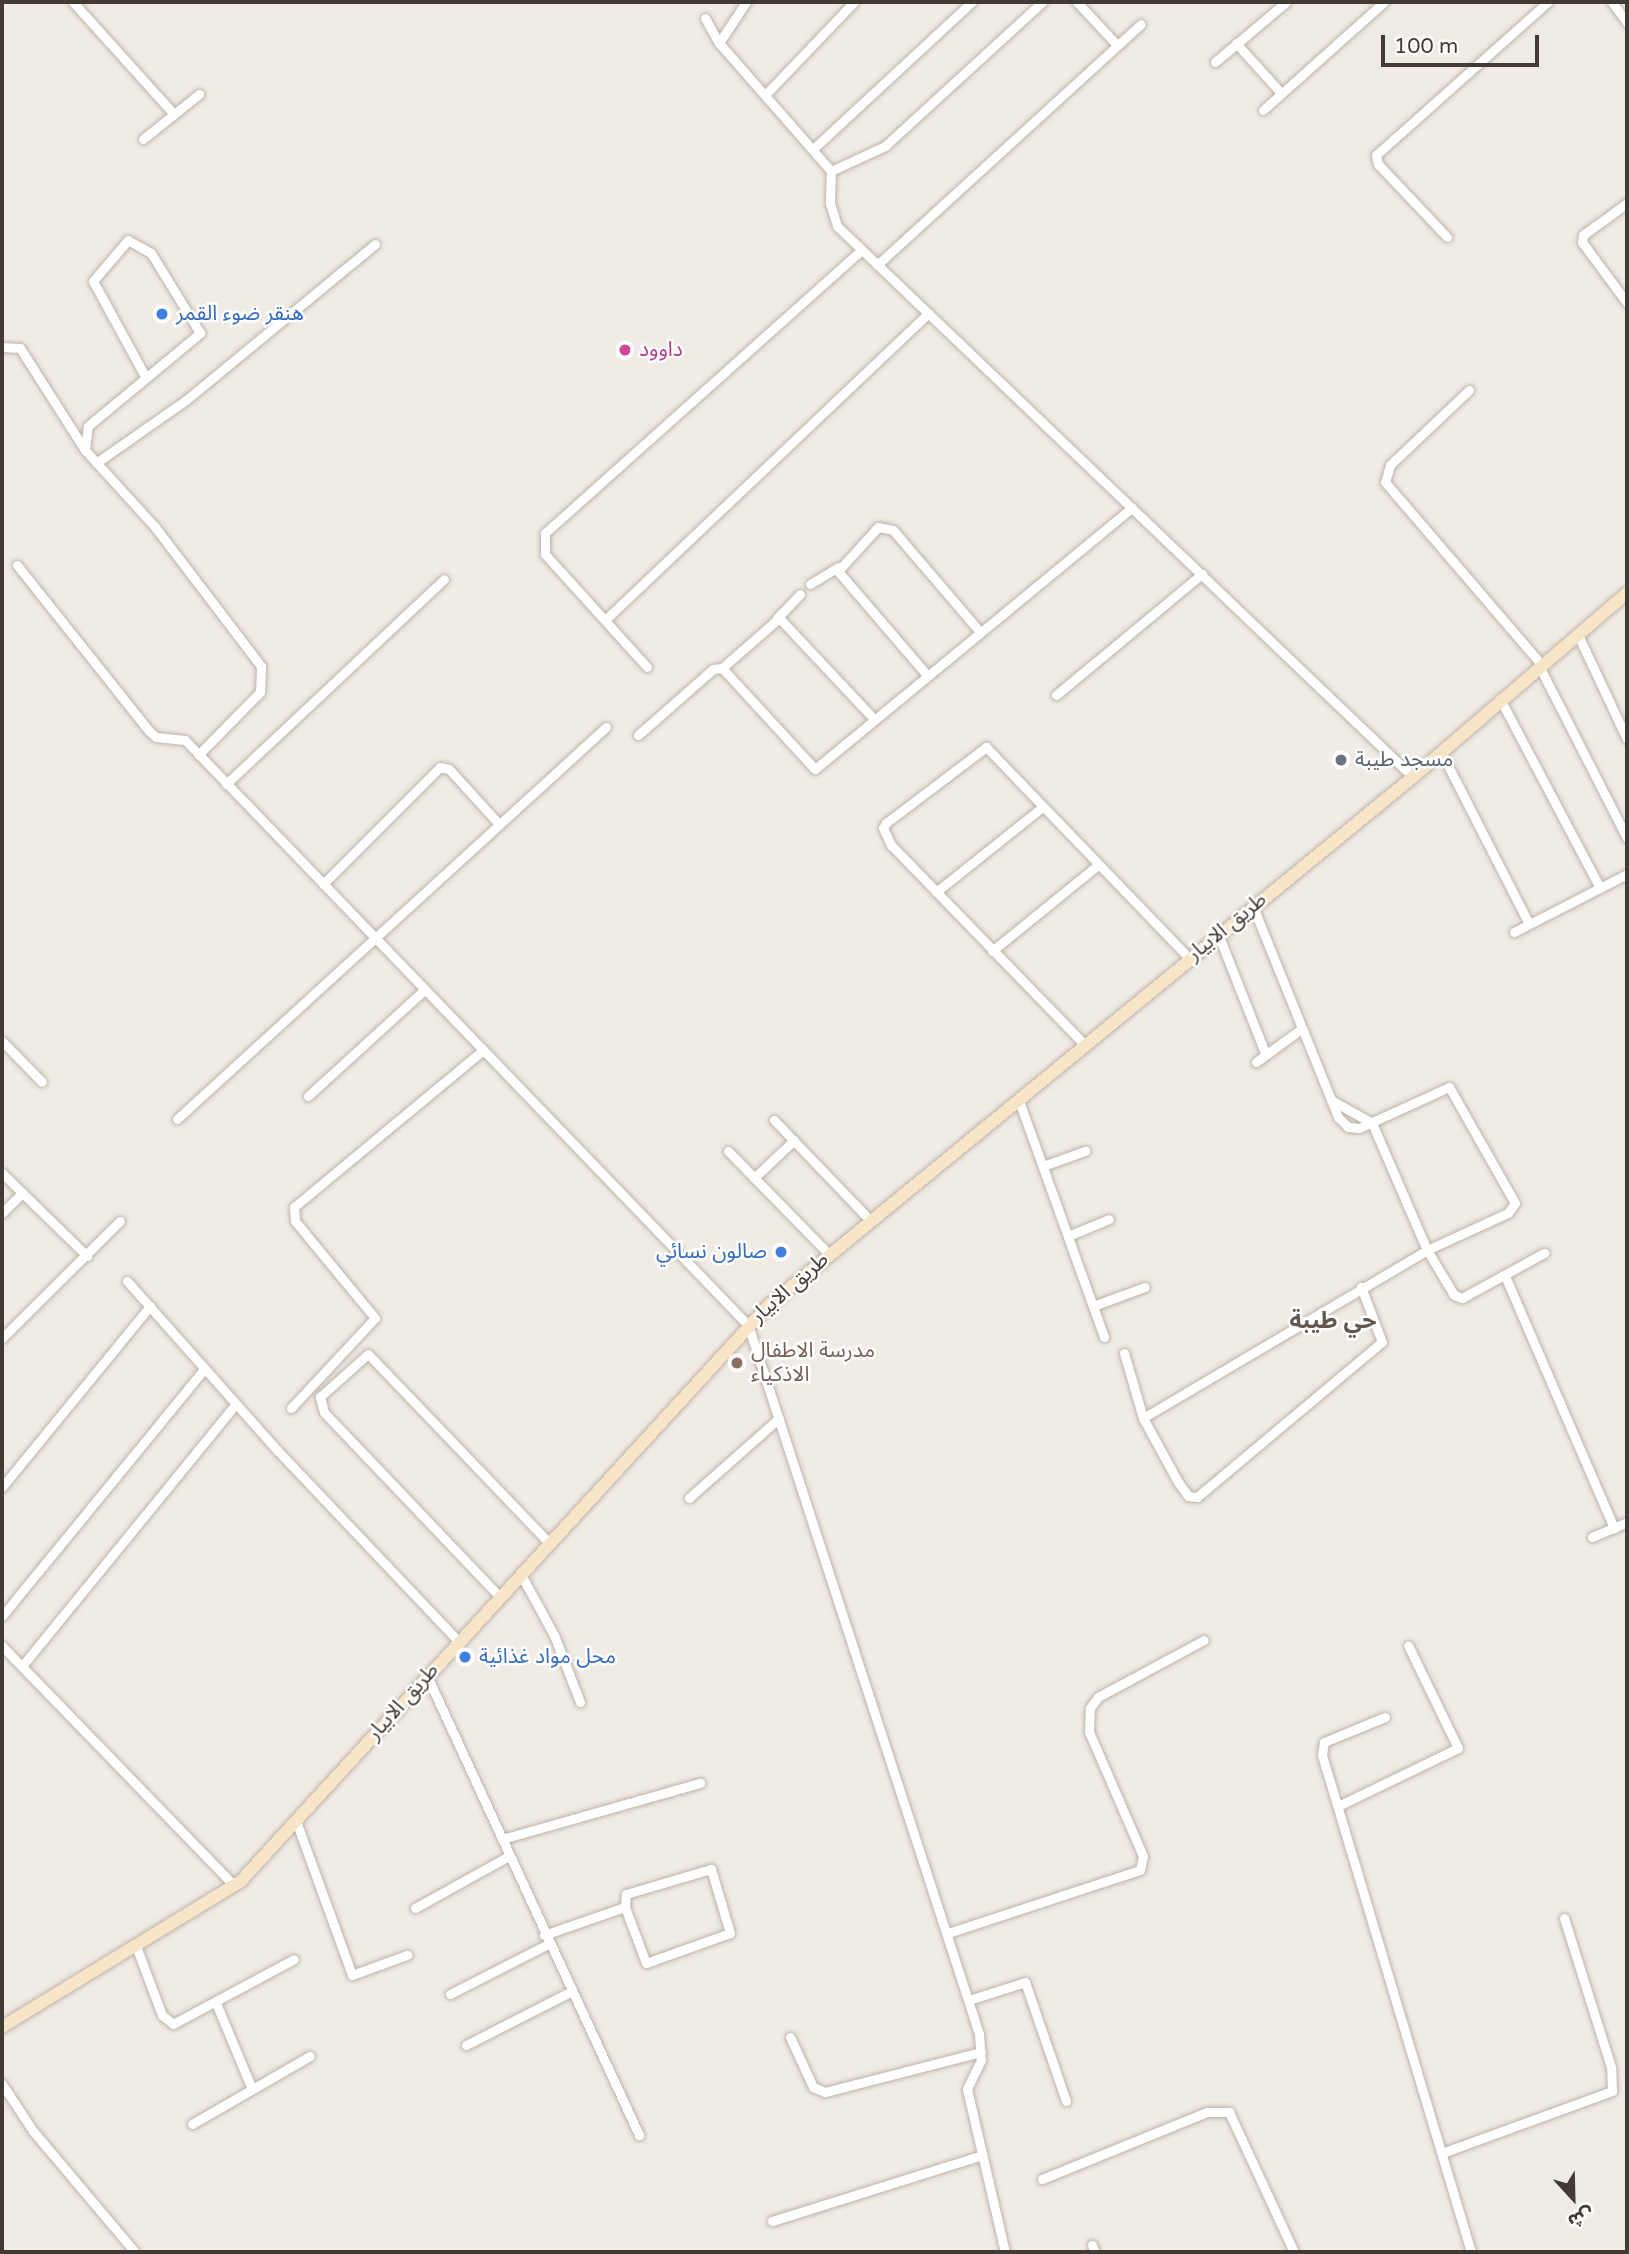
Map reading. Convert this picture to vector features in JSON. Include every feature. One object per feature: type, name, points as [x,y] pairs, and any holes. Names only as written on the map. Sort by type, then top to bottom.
[{"type":"main road","name":"طريق الابيار","points":[[2,2027],[233,1884],[296,1821],[748,1325],[829,1254],[1018,1098],[1413,777],[1500,699],[1627,593]]},
{"type":"street","points":[[73,2],[173,113]]},
{"type":"street","points":[[719,43],[746,2]]},
{"type":"street","points":[[766,94],[854,2]]},
{"type":"street","points":[[813,149],[972,2]]},
{"type":"street","points":[[831,171],[885,146],[1042,2]]},
{"type":"street","points":[[1077,2],[1115,44]]},
{"type":"street","points":[[1215,62],[1286,2]]},
{"type":"street","points":[[1263,110],[1384,2]]},
{"type":"street","points":[[1447,237],[1378,164],[1376,155],[1548,2]]},
{"type":"street","points":[[1612,2],[1627,23]]},
{"type":"street","points":[[705,18],[719,43],[831,171],[831,214],[862,250],[1413,777]]},
{"type":"street","points":[[877,265],[1115,44],[1141,24]]},
{"type":"street","points":[[1236,43],[1281,93]]},
{"type":"street","points":[[143,139],[198,94]]},
{"type":"street","points":[[1627,204],[1583,235],[1582,242],[1627,303]]},
{"type":"street","points":[[85,450],[88,426],[145,376],[197,337],[200,327],[151,253],[128,240],[93,281],[145,376]]},
{"type":"street","points":[[96,463],[187,400],[375,244]]},
{"type":"street","points":[[647,667],[545,554],[545,533],[862,250]]},
{"type":"street","points":[[605,620],[928,313]]},
{"type":"street","points":[[2,347],[20,348],[85,450],[148,519],[261,666],[260,692],[198,755]]},
{"type":"street","points":[[1469,390],[1390,465],[1385,482],[1541,666],[1627,838]]},
{"type":"street","points":[[722,668],[814,769],[1132,508]]},
{"type":"street","points":[[810,584],[838,568],[887,524],[980,632]]},
{"type":"street","points":[[17,565],[149,731],[156,737],[184,740],[748,1325],[969,2000],[982,2052],[967,2089],[979,2156],[1005,2252]]},
{"type":"street","points":[[838,568],[927,675]]},
{"type":"street","points":[[1056,695],[1202,574]]},
{"type":"street","points":[[226,784],[444,579]]},
{"type":"street","points":[[638,736],[713,668],[722,668],[800,594]]},
{"type":"street","points":[[777,618],[874,719]]},
{"type":"street","points":[[1578,635],[1627,739]]},
{"type":"street","points":[[1500,699],[1600,888]]},
{"type":"street","points":[[177,1119],[372,936],[606,727]]},
{"type":"street","points":[[1084,1044],[891,845],[883,828],[966,758],[979,749],[993,751],[1040,809],[1189,958]]},
{"type":"street","points":[[1441,752],[1529,924]]},
{"type":"street","points":[[323,884],[440,767],[449,769],[498,822]]},
{"type":"street","points":[[936,892],[1040,809]]},
{"type":"street","points":[[992,951],[1098,865]]},
{"type":"street","points":[[1514,932],[1627,874]]},
{"type":"street","points":[[1143,1418],[1361,1287],[1427,1250],[1508,1213],[1515,1203],[1449,1087],[1372,1123],[1348,1127],[1331,1100],[1253,907]]},
{"type":"street","points":[[1218,934],[1265,1053]]},
{"type":"street","points":[[308,1096],[425,990]]},
{"type":"street","points":[[1256,1062],[1301,1029]]},
{"type":"street","points":[[2,1041],[42,1082]]},
{"type":"street","points":[[291,1408],[375,1318],[295,1221],[294,1207],[483,1050]]},
{"type":"street","points":[[1018,1098],[1104,1337]]},
{"type":"street","points":[[1331,1100],[1372,1123],[1427,1250],[1454,1295],[1462,1298],[1544,1254]]},
{"type":"street","points":[[774,1120],[870,1220]]},
{"type":"street","points":[[754,1178],[793,1140]]},
{"type":"street","points":[[727,1151],[829,1254]]},
{"type":"street","points":[[1043,1166],[1085,1151]]},
{"type":"street","points":[[2,1173],[87,1255]]},
{"type":"street","points":[[2,1213],[22,1193]]},
{"type":"street","points":[[1068,1236],[1109,1219]]},
{"type":"street","points":[[2,1338],[120,1221]]},
{"type":"street","points":[[1505,1276],[1614,1528]]},
{"type":"street","points":[[127,1281],[236,1404],[458,1641]]},
{"type":"street","points":[[1093,1306],[1145,1287]]},
{"type":"street","points":[[1124,1353],[1143,1418],[1185,1493],[1192,1498],[1200,1496],[1382,1342],[1361,1287]]},
{"type":"street","points":[[2,1487],[149,1306]]},
{"type":"street","points":[[499,1596],[324,1412],[320,1396],[368,1354],[549,1542]]},
{"type":"street","points":[[2,1616],[205,1368]]},
{"type":"street","points":[[22,1665],[236,1404]]},
{"type":"street","points":[[689,1499],[779,1418]]},
{"type":"street","points":[[1592,1537],[1627,1522]]},
{"type":"street","points":[[520,1573],[554,1635],[580,1702]]},
{"type":"street","points":[[948,1933],[1140,1870],[1143,1856],[1089,1732],[1090,1708],[1098,1697],[1204,1640]]},
{"type":"street","points":[[1338,1806],[1458,1750],[1408,1645]]},
{"type":"street","points":[[2,1646],[233,1884]]},
{"type":"street","points":[[427,1676],[570,1992],[586,2014],[639,2135]]},
{"type":"street","points":[[1385,1717],[1324,1742],[1322,1755],[1471,2252]]},
{"type":"street","points":[[502,1839],[700,1783]]},
{"type":"street","points":[[296,1821],[352,1975],[407,1955]]},
{"type":"street","points":[[415,1908],[509,1856]]},
{"type":"street","points":[[711,1869],[732,1927],[723,1939],[649,1963],[642,1960],[625,1907],[623,1899],[633,1890],[711,1869]]},
{"type":"street","points":[[450,1994],[546,1940],[625,1907]]},
{"type":"street","points":[[1442,2153],[1612,2091],[1611,2067],[1564,1918]]},
{"type":"street","points":[[136,1946],[169,2023],[180,2024],[294,1959]]},
{"type":"street","points":[[969,2000],[1025,1982],[1066,2101]]},
{"type":"street","points":[[466,2045],[570,1992]]},
{"type":"street","points":[[216,2003],[251,2089]]},
{"type":"street","points":[[789,2037],[809,2082],[825,2092],[982,2052]]},
{"type":"street","points":[[192,2124],[310,2056]]},
{"type":"street","points":[[2,2084],[33,2131],[135,2252]]},
{"type":"street","points":[[1042,2179],[1207,2112],[1229,2112],[1294,2252]]},
{"type":"street","points":[[772,2221],[979,2156]]},
{"type":"place","name":"هنقر ضوء القمر","points":[[162,314]]},
{"type":"place","name":"داوود","points":[[625,350]]},
{"type":"place","name":"مسجد طيبة","points":[[1341,760]]},
{"type":"place","name":"صالون نسائي","points":[[781,1252]]},
{"type":"place","name":"مدرسة الاطفال الاذكياء","points":[[737,1363]]},
{"type":"place","name":"محل مواد غذائية","points":[[465,1657]]},
{"type":"district","name":"حي طيبة","points":[[1333,1321]]}]
